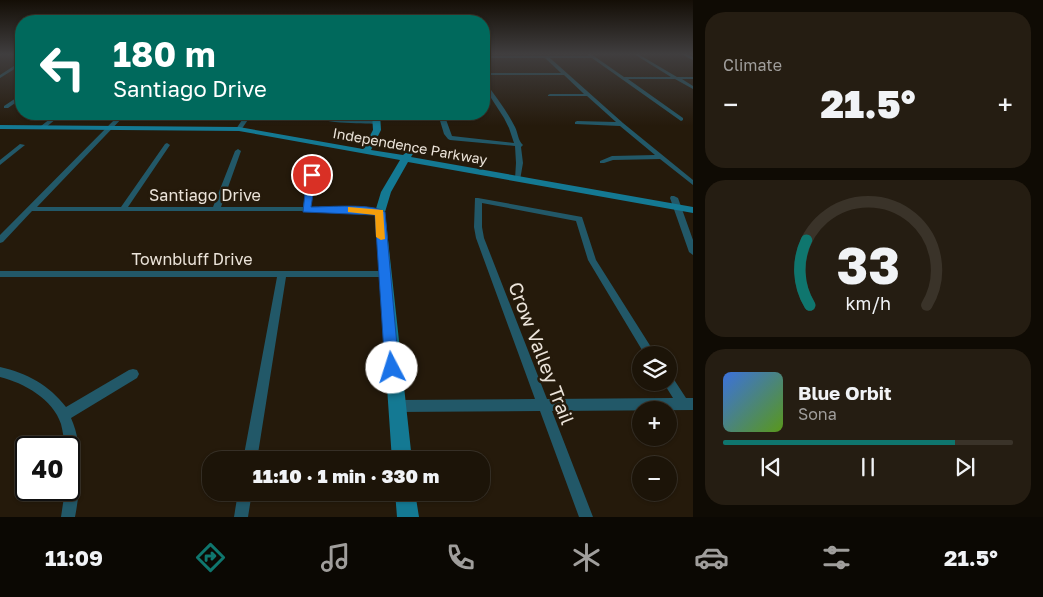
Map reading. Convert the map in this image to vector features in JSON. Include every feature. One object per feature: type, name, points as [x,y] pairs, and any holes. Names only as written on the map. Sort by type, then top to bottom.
[{"type":"main road","points":[[368,148],[377,130],[376,120]]},
{"type":"main road","name":"Independence Parkway","points":[[0,122],[45,125]]},
{"type":"main road","name":"Independence Parkway","points":[[0,127],[45,125],[242,127],[675,202],[693,202]]},
{"type":"main road","points":[[401,451],[380,212],[386,192],[407,155]]},
{"type":"main road","name":"Independence Parkway","points":[[675,202],[693,210]]},
{"type":"main road","points":[[407,501],[408,517]]},
{"type":"street","points":[[570,78],[621,124],[693,183]]},
{"type":"street","points":[[623,78],[681,119]]},
{"type":"street","points":[[676,78],[693,88]]},
{"type":"street","points":[[490,93],[512,126],[520,144],[518,175]]},
{"type":"street","points":[[550,96],[589,96]]},
{"type":"street","points":[[6,107],[15,101]]},
{"type":"street","points":[[45,125],[51,120]]},
{"type":"street","points":[[0,239],[117,120]]},
{"type":"street","points":[[242,127],[246,120]]},
{"type":"street","points":[[330,120],[350,120]]},
{"type":"street","points":[[443,120],[450,138],[520,144]]},
{"type":"street","points":[[577,123],[621,124]]},
{"type":"street","points":[[0,163],[22,145]]},
{"type":"street","points":[[123,209],[167,145]]},
{"type":"street","points":[[216,209],[238,150]]},
{"type":"street","points":[[602,162],[612,158],[663,157]]},
{"type":"street","points":[[306,210],[313,164]]},
{"type":"street","name":"Crow Valley Trail","points":[[586,517],[480,238],[478,200],[579,219],[592,260],[645,346]]},
{"type":"street","points":[[675,202],[693,252]]},
{"type":"street","name":"Santiago Drive","points":[[30,209],[354,210],[380,212]]},
{"type":"street","name":"Townbluff Drive","points":[[0,274],[384,274]]},
{"type":"street","points":[[252,451],[282,274]]},
{"type":"street","points":[[0,372],[14,375],[39,388],[64,415],[74,468],[68,517]]},
{"type":"street","points":[[64,415],[133,374]]},
{"type":"street","points":[[677,391],[688,404]]},
{"type":"street","points":[[396,406],[688,404]]},
{"type":"street","points":[[241,517],[244,501]]},
{"type":"slow traffic","points":[[351,210],[380,212],[381,237]]},
{"type":"route","points":[[312,175],[306,210],[368,210],[380,212],[392,368]]}]
